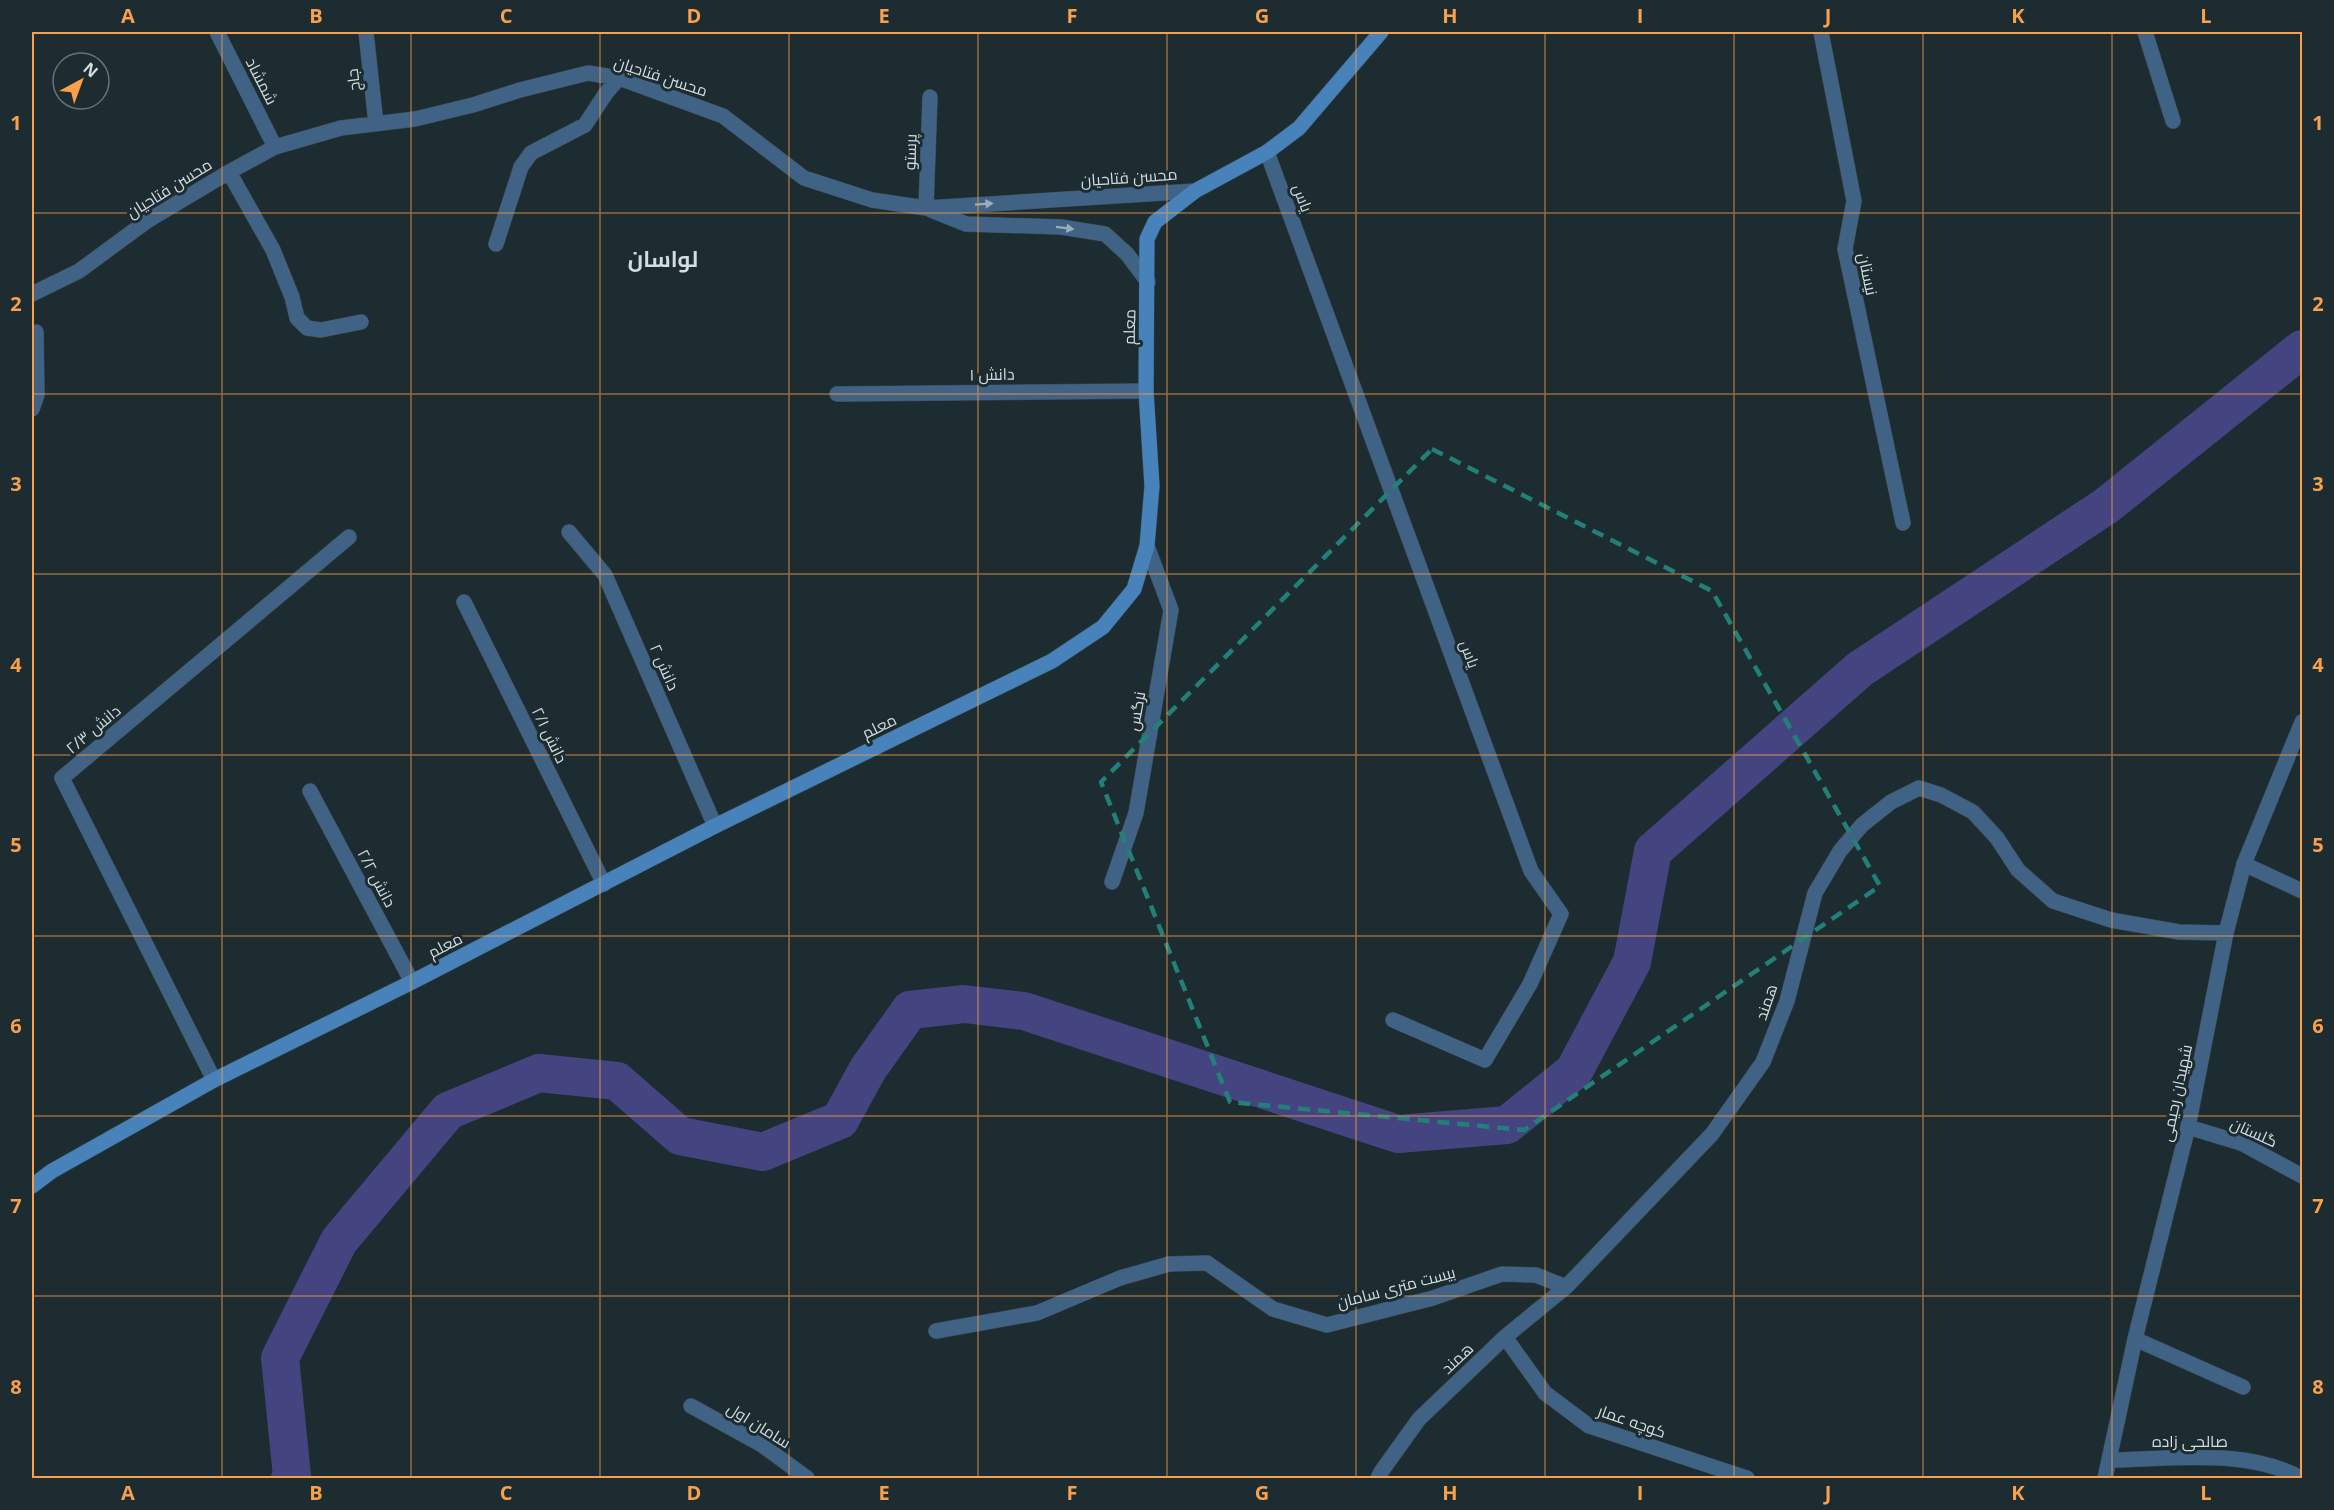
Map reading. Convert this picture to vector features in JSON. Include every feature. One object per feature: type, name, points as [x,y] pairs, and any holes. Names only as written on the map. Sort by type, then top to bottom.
[{"type":"main road","name":"معلم","points":[[32,1186],[52,1171],[214,1080],[412,982],[715,826],[1052,661],[1103,627],[1134,589],[1147,546],[1152,486],[1146,391],[1147,239],[1155,222],[1195,191],[1267,152],[1299,128],[1381,32]]},
{"type":"street","name":"شمشاد","points":[[217,32],[275,147]]},
{"type":"street","name":"جاج","points":[[366,32],[376,124]]},
{"type":"street","name":"نیستان","points":[[1821,32],[1854,201],[1845,249],[1903,523]]},
{"type":"street","points":[[2145,32],[2173,121]]},
{"type":"street","name":"محسن فتاحیان","points":[[32,294],[79,270],[147,221],[275,147],[341,128],[415,119],[588,73],[619,78],[723,116],[804,178],[872,200],[926,208],[1195,191]]},
{"type":"street","points":[[496,244],[521,166],[531,153],[585,125],[619,78]]},
{"type":"street","name":"پرستو","points":[[926,208],[930,98]]},
{"type":"street","name":"یاس","points":[[1267,152],[1531,871],[1561,914],[1530,984],[1485,1060],[1393,1020]]},
{"type":"street","points":[[229,172],[273,250],[292,297],[297,318],[307,328],[321,330],[361,322]]},
{"type":"street","points":[[926,208],[966,224],[1061,227],[1105,234],[1127,254],[1148,282]]},
{"type":"street","points":[[32,410],[37,395],[36,332]]},
{"type":"street","name":"دانش ۱","points":[[837,394],[1146,391]]},
{"type":"street","name":"دانش ۲","points":[[569,532],[605,574],[715,826]]},
{"type":"street","name":"دانش ۲/۳","points":[[214,1080],[62,778],[349,537]]},
{"type":"street","name":"نرگس","points":[[1112,882],[1136,813],[1171,610],[1147,546]]},
{"type":"street","name":"دانش ۲/۱","points":[[464,602],[604,884]]},
{"type":"street","name":"شهیدان رحیمی","points":[[2105,1479],[2135,1339],[2188,1127],[2226,933],[2244,864],[2302,722]]},
{"type":"street","name":"همند","points":[[1378,1479],[1419,1419],[1505,1337],[1566,1287],[1712,1134],[1763,1062],[1787,1001],[1815,892],[1840,851],[1862,825],[1890,802],[1919,788],[1941,795],[1973,812],[1997,838],[2018,870],[2053,901],[2111,920],[2179,932],[2226,933]]},
{"type":"street","name":"دانش ۲/۲","points":[[310,791],[412,982]]},
{"type":"street","points":[[2244,864],[2302,891]]},
{"type":"street","name":"گلستان","points":[[2188,1127],[2241,1143],[2302,1176]]},
{"type":"street","name":"بیست متری سامان","points":[[936,1331],[1037,1313],[1120,1278],[1169,1264],[1207,1263],[1273,1309],[1327,1325],[1433,1298],[1502,1274],[1536,1275],[1566,1287]]},
{"type":"street","name":"کوچه عمار","points":[[1505,1337],[1545,1393],[1589,1426],[1747,1479]]},
{"type":"street","points":[[2135,1339],[2243,1387]]},
{"type":"street","name":"سامان اول","points":[[691,1406],[762,1445],[807,1479]]},
{"type":"street","name":"صالحی زاده","points":[[2110,1460],[2226,1458],[2283,1468],[2301,1479]]},
{"type":"highlighted area","points":[[1432,449],[1712,591],[1880,886],[1524,1130],[1230,1102],[1101,782]]},
{"type":"waterway","points":[[290,1478],[292,1476],[280,1358],[339,1241],[448,1111],[539,1073],[617,1081],[680,1136],[763,1152],[840,1120],[868,1069],[910,1010],[964,1004],[1024,1011],[1398,1134],[1507,1125],[1574,1071],[1632,962],[1653,851],[1860,669],[2106,506],[2302,349]]},
{"type":"district","name":"لواسان","points":[[663,259]]}]
